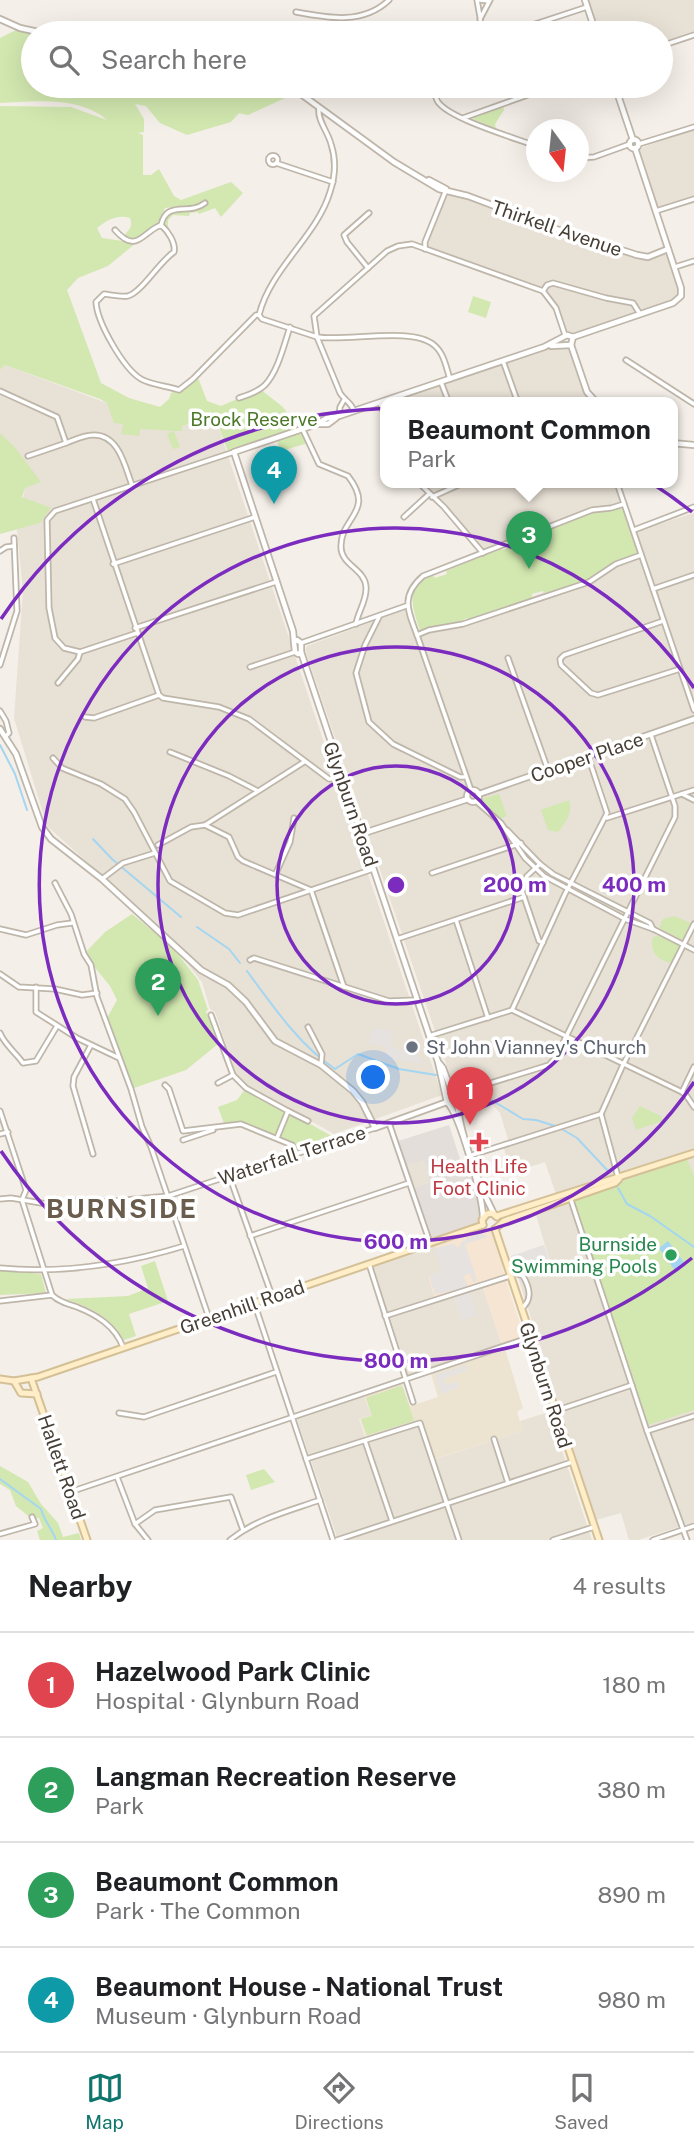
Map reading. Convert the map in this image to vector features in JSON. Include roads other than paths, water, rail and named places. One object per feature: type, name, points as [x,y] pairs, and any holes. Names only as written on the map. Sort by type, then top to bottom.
[{"type":"main road","points":[[483,1221],[489,1230],[612,1179],[693,1155]]},
{"type":"main road","points":[[495,1215],[569,1196]]},
{"type":"main road","name":"Greenhill Road","points":[[0,1379],[13,1381],[31,1378],[123,1348],[430,1243],[483,1221],[487,1214],[495,1215]]},
{"type":"main road","name":"Glynburn Road","points":[[495,1215],[521,1308],[599,1540]]},
{"type":"main road","name":"Hallett Road","points":[[31,1378],[87,1540]]},
{"type":"main road","name":"Hallett Road","points":[[13,1381],[21,1393],[37,1394]]},
{"type":"street","points":[[296,12],[336,19],[362,15],[389,0]]},
{"type":"street","points":[[478,0],[489,0],[480,19],[478,0]]},
{"type":"street","points":[[584,0],[592,21]]},
{"type":"street","points":[[544,21],[587,7]]},
{"type":"street","points":[[0,19],[21,27]]},
{"type":"street","points":[[673,42],[694,35]]},
{"type":"street","name":"Thirkell Avenue","points":[[309,98],[394,162],[446,190],[637,255],[648,257],[668,249]]},
{"type":"street","points":[[437,98],[445,108],[463,118],[526,142]]},
{"type":"street","points":[[463,118],[519,98]]},
{"type":"street","points":[[396,397],[566,341],[570,335],[573,337],[677,301],[681,296],[675,267],[637,146],[631,142],[618,98]]},
{"type":"street","points":[[161,225],[172,240],[174,252],[163,260],[135,292],[125,296],[104,295],[96,302],[104,327],[131,370],[142,379],[179,390],[259,315],[272,286],[322,209],[333,182],[334,153],[319,115],[320,107]]},
{"type":"street","points":[[637,146],[694,127]]},
{"type":"street","points":[[589,157],[631,142]]},
{"type":"street","points":[[276,163],[333,182]]},
{"type":"street","points":[[425,249],[425,242],[446,190]]},
{"type":"street","points":[[656,212],[694,199]]},
{"type":"street","points":[[116,230],[123,239],[141,241],[161,225],[170,210],[195,208],[205,203]]},
{"type":"street","points":[[368,268],[344,235],[369,213]]},
{"type":"street","points":[[416,246],[429,233]]},
{"type":"street","points":[[355,411],[351,404],[344,400],[317,337],[314,316],[393,247],[406,244],[543,291],[556,308],[566,341],[592,397]]},
{"type":"street","points":[[675,267],[694,261]]},
{"type":"street","points":[[543,291],[547,285],[553,283],[633,303],[639,314]]},
{"type":"street","points":[[259,315],[262,319],[317,337],[421,338],[439,350],[450,379]]},
{"type":"street","points":[[239,398],[266,384],[276,366],[290,327]]},
{"type":"street","points":[[626,360],[694,404]]},
{"type":"street","points":[[503,361],[516,397]]},
{"type":"street","points":[[442,382],[447,397]]},
{"type":"street","points":[[0,391],[57,417],[66,443]]},
{"type":"street","points":[[340,416],[340,407],[344,400]]},
{"type":"street","points":[[276,582],[80,652],[64,648],[55,638],[49,608],[47,520],[55,511],[380,402]]},
{"type":"street","points":[[302,429],[319,464],[348,476],[359,501],[358,510],[344,533],[340,550],[344,559],[365,579],[363,607],[356,624]]},
{"type":"street","points":[[28,456],[90,435],[107,438],[119,449],[132,485]]},
{"type":"street","points":[[238,464],[240,453],[251,446]]},
{"type":"street","points":[[234,452],[298,642],[406,606]]},
{"type":"street","points":[[424,488],[483,553]]},
{"type":"street","points":[[404,517],[430,495],[450,488]]},
{"type":"street","points":[[619,488],[694,710]]},
{"type":"street","points":[[93,499],[113,565],[159,695],[163,698],[219,707],[249,719],[329,779],[342,778]]},
{"type":"street","points":[[471,790],[464,777],[406,606],[411,590],[423,576],[592,510],[624,504]]},
{"type":"street","points":[[633,530],[694,507]]},
{"type":"street","points":[[113,565],[255,517]]},
{"type":"street","points":[[0,665],[18,611],[14,538]]},
{"type":"street","points":[[0,551],[14,546]]},
{"type":"street","points":[[416,635],[463,624],[589,582],[616,564],[641,555]]},
{"type":"street","points":[[653,589],[694,575]]},
{"type":"street","points":[[379,617],[365,645],[356,673],[369,722],[393,744],[464,777]]},
{"type":"street","points":[[663,621],[564,655],[560,659],[561,665],[591,693],[598,695],[680,669]]},
{"type":"street","name":"Glynburn Road","points":[[298,642],[297,653],[304,666],[438,1062],[443,1068],[481,1196],[483,1221]]},
{"type":"street","points":[[58,683],[78,659],[80,652]]},
{"type":"street","points":[[250,667],[297,653]]},
{"type":"street","points":[[508,658],[548,770]]},
{"type":"street","points":[[85,717],[94,718],[159,695]]},
{"type":"street","points":[[0,711],[8,726],[9,733],[6,736]]},
{"type":"street","name":"Cooper Place","points":[[480,794],[694,719]]},
{"type":"street","points":[[0,729],[24,772],[33,805],[42,827],[51,839],[102,879],[201,970],[228,985],[246,1002],[275,1041],[321,1061],[362,1102],[375,1128]]},
{"type":"street","points":[[452,1100],[471,1089],[549,1065],[567,1036],[675,817],[672,797],[651,735]]},
{"type":"street","points":[[170,752],[256,790]]},
{"type":"street","points":[[512,1010],[570,883],[607,817],[588,756]]},
{"type":"street","points":[[53,758],[62,768],[101,784],[125,799],[170,881],[225,913],[239,915],[373,869]]},
{"type":"street","points":[[158,845],[191,827],[205,825],[305,761]]},
{"type":"street","points":[[471,790],[480,794],[477,802]]},
{"type":"street","points":[[468,799],[467,794],[471,790]]},
{"type":"street","points":[[607,817],[694,790]]},
{"type":"street","points":[[682,794],[694,800]]},
{"type":"street","points":[[361,834],[468,799],[477,802],[540,864],[570,883],[650,923],[653,929]]},
{"type":"street","points":[[276,873],[290,842],[294,818]]},
{"type":"street","points":[[205,825],[229,837],[236,854],[243,861],[311,890],[344,987]]},
{"type":"street","points":[[507,830],[515,845],[534,868],[568,890],[694,950]]},
{"type":"street","points":[[432,873],[521,843]]},
{"type":"street","points":[[102,879],[116,866],[155,853]]},
{"type":"street","points":[[540,864],[523,881],[522,888],[539,941],[543,943]]},
{"type":"street","points":[[55,883],[71,914],[84,954],[91,965],[97,993],[209,1318]]},
{"type":"street","points":[[397,939],[524,897]]},
{"type":"street","points":[[456,920],[488,1018]]},
{"type":"street","points":[[0,929],[26,935],[72,923]]},
{"type":"street","points":[[619,1179],[601,1114],[694,923]]},
{"type":"street","points":[[250,960],[254,958],[388,1001],[417,1000]]},
{"type":"street","points":[[0,974],[19,987],[36,987],[82,995],[97,993]]},
{"type":"street","points":[[36,987],[36,1012],[120,1059]]},
{"type":"street","points":[[429,1036],[512,1010],[686,1095],[694,1107]]},
{"type":"street","points":[[211,1015],[233,1074],[246,1088],[308,1121]]},
{"type":"street","points":[[0,1033],[23,1063],[30,1063],[36,1061],[57,1026]]},
{"type":"street","points":[[308,1027],[321,1061]]},
{"type":"street","points":[[91,1045],[74,1077],[73,1086],[93,1154]]},
{"type":"street","points":[[682,1093],[694,1067]]},
{"type":"street","points":[[218,1083],[233,1074]]},
{"type":"street","points":[[688,1079],[694,1081]]},
{"type":"street","points":[[164,1085],[169,1089],[183,1131],[242,1124],[292,1145],[296,1152]]},
{"type":"street","name":"Waterfall Terrace","points":[[93,1203],[168,1196],[452,1100]]},
{"type":"street","points":[[0,1111],[26,1190],[22,1200],[52,1295],[57,1300],[90,1312],[110,1326],[123,1348]]},
{"type":"street","points":[[277,1138],[288,1111]]},
{"type":"street","points":[[470,1156],[601,1114]]},
{"type":"street","points":[[389,1123],[430,1243]]},
{"type":"street","points":[[183,1140],[225,1126]]},
{"type":"street","points":[[0,1134],[8,1132]]},
{"type":"street","name":"Glynburn Road","points":[[470,1156],[495,1215]]},
{"type":"street","points":[[229,1175],[272,1296]]},
{"type":"street","points":[[250,1236],[409,1183]]},
{"type":"street","points":[[569,1196],[687,1540]]},
{"type":"street","points":[[0,1199],[11,1198],[65,1207]]},
{"type":"street","points":[[0,1268],[45,1270],[141,1259],[185,1246]]},
{"type":"street","points":[[369,1264],[413,1402]]},
{"type":"street","points":[[385,1316],[510,1273],[523,1276],[530,1290],[529,1300],[521,1308]]},
{"type":"street","points":[[0,1301],[52,1295]]},
{"type":"street","points":[[254,1302],[335,1540],[572,1462]]},
{"type":"street","points":[[70,1492],[531,1337]]},
{"type":"street","points":[[119,1413],[144,1417],[276,1372]]},
{"type":"street","points":[[555,1411],[632,1385]]},
{"type":"street","points":[[648,1432],[694,1416]]},
{"type":"street","points":[[306,1459],[420,1423],[459,1540]]},
{"type":"street","points":[[494,1439],[508,1483]]},
{"type":"street","points":[[365,1441],[392,1521]]},
{"type":"street","points":[[117,1477],[135,1524],[148,1540]]},
{"type":"street","points":[[135,1524],[155,1510],[231,1497],[243,1530]]},
{"type":"street","points":[[230,1540],[259,1521],[320,1500]]},
{"type":"street","points":[[0,1534],[35,1524],[32,1517]]},
{"type":"street","points":[[653,1540],[694,1526]]},
{"type":"street","points":[[553,1540],[594,1527]]},
{"type":"water","name":"Burnside Swimming Pools","points":[[668,1241],[686,1265],[676,1272],[659,1248]]},
{"type":"waterway","points":[[0,745],[15,774],[27,810]]},
{"type":"waterway","points":[[93,839],[112,859],[181,917]]},
{"type":"waterway","points":[[197,927],[229,949],[240,963]]},
{"type":"waterway","points":[[247,971],[298,1037],[335,1069],[358,1054],[399,1069],[436,1075]]},
{"type":"waterway","points":[[450,1078],[475,1097],[493,1101],[523,1119],[555,1126]]},
{"type":"waterway","points":[[560,1128],[577,1138],[608,1171]]},
{"type":"waterway","points":[[618,1188],[627,1204],[650,1216],[694,1247]]},
{"type":"waterway","points":[[75,1198],[83,1211]]},
{"type":"waterway","points":[[0,1479],[41,1509],[56,1540]]},
{"type":"place","name":"Beaumont House - National Trust","points":[[274,504]]},
{"type":"place","name":"Beaumont Common","points":[[529,569]]},
{"type":"place","name":"Langman Recreation Reserve","points":[[158,1016]]},
{"type":"place","name":"St John Vianney's Church","points":[[412,1047]]},
{"type":"place","name":"Hazelwood Park Clinic","points":[[470,1125]]},
{"type":"place","name":"Health Life Foot Clinic","points":[[479,1142]]},
{"type":"place","name":"Burnside Swimming Pools","points":[[671,1255]]},
{"type":"district","name":"BURNSIDE","points":[[122,1209]]},
{"type":"park label","name":"Brock Reserve","points":[[254,419]]}]
